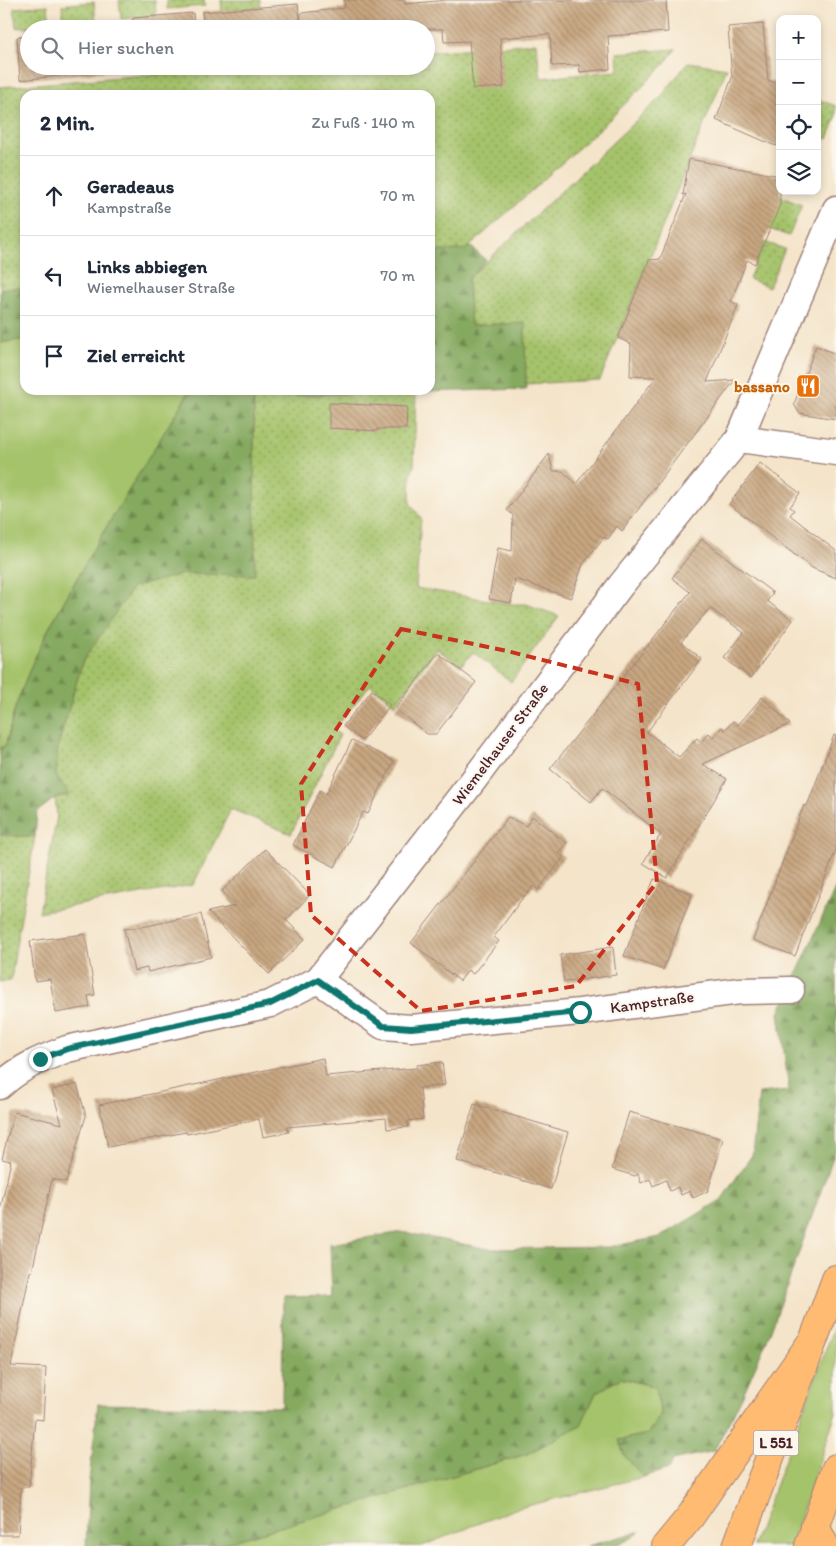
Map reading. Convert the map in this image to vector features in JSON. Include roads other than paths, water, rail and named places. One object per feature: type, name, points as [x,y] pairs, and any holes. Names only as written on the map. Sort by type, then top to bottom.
[{"type":"main road","name":"L 551","points":[[737,1546],[836,1279]]},
{"type":"main road","points":[[666,1546],[690,1517],[813,1340]]},
{"type":"main road","points":[[816,1540],[836,1468]]},
{"type":"street","name":"Wiemelhauser Straße","points":[[0,1086],[15,1072],[40,1059],[67,1049],[270,1004],[318,980],[472,782],[621,585],[740,439],[836,209]]},
{"type":"street","points":[[740,439],[836,452]]},
{"type":"street","name":"Kampstraße","points":[[318,980],[383,1026],[411,1028],[580,1012],[740,991],[791,990]]},
{"type":"place","name":"bassano","points":[[808,386]]}]
